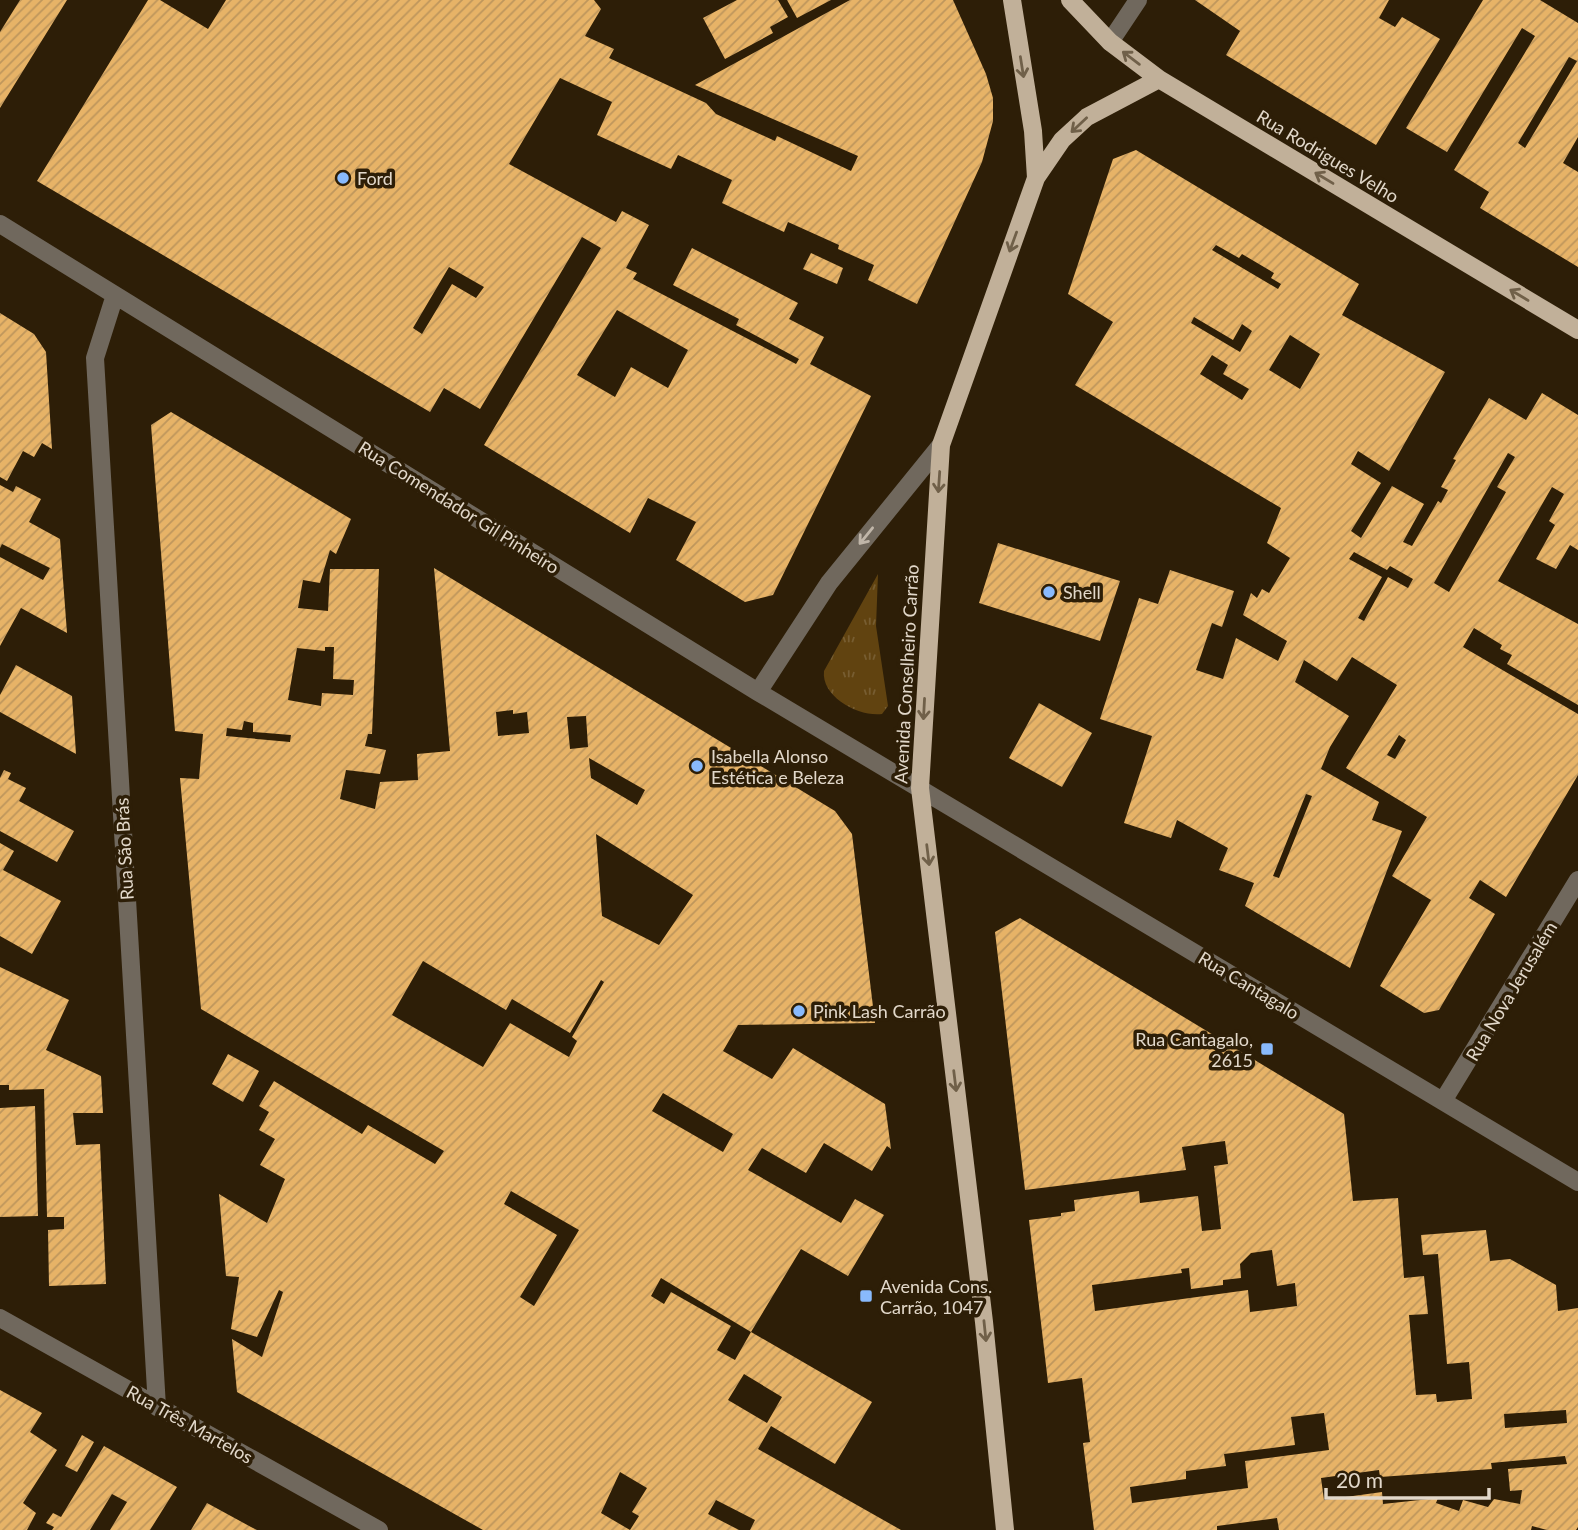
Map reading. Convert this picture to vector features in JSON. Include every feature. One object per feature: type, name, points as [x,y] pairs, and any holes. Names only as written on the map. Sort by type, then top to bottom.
[{"type":"main road","name":"Avenida Conselheiro Carrão","points":[[1004,1530],[984,1322],[920,788],[941,445],[1036,178],[1033,131],[1012,0]]},
{"type":"main road","name":"Rua Rodrigues Velho","points":[[1070,0],[1110,42],[1159,79],[1578,330]]},
{"type":"main road","points":[[1036,178],[1062,140],[1087,117],[1159,79]]},
{"type":"street","points":[[1110,42],[1138,0]]},
{"type":"street","name":"Rua Comendador Gil Pinheiro","points":[[0,223],[758,692],[920,788]]},
{"type":"street","name":"Rua São Brás","points":[[115,295],[95,358],[157,1407]]},
{"type":"street","name":"Avenida Conselheiro Carrão","points":[[758,692],[829,583],[941,445]]},
{"type":"street","name":"Rua Cantagalo","points":[[920,788],[1578,1182]]},
{"type":"street","name":"Rua Nova Jerusalém","points":[[1443,1101],[1578,880]]},
{"type":"street","name":"Rua Três Martelos","points":[[0,1318],[379,1530]]},
{"type":"green space","points":[[878,574],[876,626],[888,706],[882,714],[873,714],[853,709],[835,697],[825,680],[824,671]]},
{"type":"building","points":[[20,0],[67,0],[0,108],[0,32]]},
{"type":"building","points":[[148,0],[160,0],[208,29],[226,0],[594,0],[601,9],[585,36],[614,49],[609,58],[706,103],[716,114],[775,141],[777,136],[851,171],[858,156],[695,85],[850,0],[953,0],[986,74],[993,98],[993,121],[982,162],[917,304],[868,280],[874,265],[838,249],[839,245],[788,222],[784,232],[722,203],[732,180],[678,155],[671,169],[597,135],[612,102],[560,78],[509,164],[616,222],[622,211],[649,225],[626,268],[637,273],[633,279],[796,364],[799,359],[736,325],[739,319],[673,285],[692,248],[798,303],[789,319],[824,337],[810,364],[871,396],[773,595],[745,602],[676,560],[696,522],[648,498],[630,533],[484,445],[601,248],[582,237],[480,409],[444,388],[430,412],[37,181]],"holes":[[[449,267],[484,287],[476,298],[452,284],[422,334],[413,328]],[[617,310],[688,350],[668,388],[631,367],[615,397],[577,375]]]},
{"type":"building","points":[[737,0],[778,0],[788,17],[770,27],[773,33],[725,59],[703,18]]},
{"type":"building","points":[[787,0],[831,0],[797,18]]},
{"type":"building","points":[[1195,0],[1389,0],[1379,18],[1395,27],[1402,17],[1440,39],[1376,145],[1226,55],[1240,31]]},
{"type":"building","points":[[1483,0],[1540,0],[1578,23],[1578,137],[1563,163],[1578,172],[1578,267],[1480,208],[1489,192],[1454,170],[1535,36],[1522,28],[1447,152],[1406,128]],"holes":[[[1569,57],[1577,61],[1525,148],[1518,143]]]},
{"type":"building","points":[[1136,150],[1359,284],[1342,315],[1445,372],[1389,471],[1358,451],[1351,464],[1381,483],[1351,531],[1361,538],[1392,486],[1424,504],[1403,542],[1412,546],[1438,501],[1441,503],[1448,490],[1441,487],[1456,460],[1453,459],[1489,398],[1526,420],[1542,393],[1578,415],[1578,550],[1570,545],[1556,569],[1536,559],[1555,525],[1549,521],[1564,494],[1552,487],[1498,581],[1578,624],[1578,705],[1507,664],[1512,655],[1500,649],[1502,645],[1474,628],[1463,647],[1578,714],[1578,775],[1506,897],[1480,880],[1469,898],[1495,914],[1439,1010],[1424,1013],[1380,986],[1431,900],[1392,876],[1427,817],[1346,768],[1397,685],[1352,657],[1337,681],[1304,660],[1295,682],[1349,716],[1330,747],[1321,769],[1379,802],[1372,820],[1402,831],[1350,968],[1245,906],[1254,883],[1219,870],[1228,848],[1177,820],[1171,838],[1124,823],[1152,736],[1100,719],[1139,598],[1158,604],[1170,570],[1234,591],[1222,627],[1212,623],[1196,670],[1223,679],[1236,638],[1278,661],[1287,641],[1243,615],[1251,593],[1257,598],[1262,589],[1269,593],[1290,558],[1267,543],[1281,508],[1075,385],[1113,322],[1068,294],[1113,159]],"holes":[[[1216,245],[1239,258],[1242,254],[1274,273],[1271,278],[1281,284],[1278,289],[1212,250]],[[1194,317],[1233,340],[1242,324],[1252,331],[1240,352],[1191,323]],[[1290,335],[1320,354],[1300,389],[1269,370]],[[1212,355],[1228,365],[1223,374],[1249,389],[1242,400],[1200,374]],[[1508,453],[1515,457],[1497,487],[1506,492],[1449,592],[1434,583]],[[1354,552],[1387,570],[1390,566],[1413,579],[1408,588],[1388,577],[1364,621],[1358,618],[1382,577],[1349,559]],[[1399,735],[1406,740],[1395,759],[1387,755]],[[1306,794],[1312,796],[1279,878],[1273,876]]]},
{"type":"building","points":[[811,253],[843,268],[837,284],[803,269]]},
{"type":"building","points":[[0,313],[34,334],[46,352],[52,449],[42,443],[34,457],[23,451],[7,481],[0,477]]},
{"type":"building","points":[[171,412],[351,519],[336,554],[330,550],[320,583],[303,580],[298,608],[328,611],[330,569],[379,569],[372,734],[368,734],[365,746],[386,750],[380,774],[346,770],[340,799],[375,809],[380,782],[418,780],[417,754],[450,751],[434,568],[835,811],[852,834],[875,1023],[738,1025],[723,1051],[772,1079],[793,1048],[885,1104],[891,1149],[887,1146],[872,1171],[824,1143],[806,1173],[762,1148],[748,1170],[841,1223],[855,1199],[884,1215],[848,1276],[801,1249],[751,1332],[872,1402],[835,1464],[771,1426],[758,1449],[901,1530],[750,1530],[755,1520],[716,1500],[708,1514],[739,1530],[630,1530],[483,1530],[237,1392],[232,1339],[262,1357],[283,1292],[279,1290],[257,1337],[231,1329],[239,1277],[226,1276],[219,1194],[267,1223],[285,1179],[260,1165],[275,1139],[259,1130],[269,1112],[259,1106],[274,1081],[362,1134],[368,1125],[435,1164],[444,1151],[201,1009],[180,778],[199,779],[203,734],[175,731],[151,425]],"holes":[[[325,647],[334,647],[333,679],[354,680],[353,695],[322,693],[321,706],[288,700],[297,648],[325,651]],[[496,712],[527,712],[529,733],[498,736]],[[586,716],[588,747],[570,749],[567,717]],[[244,721],[253,723],[253,732],[291,735],[290,742],[226,736],[227,728],[242,730]],[[589,758],[645,790],[637,805],[591,778]],[[596,834],[693,895],[659,945],[602,916]],[[423,961],[506,1010],[512,999],[570,1033],[601,980],[604,982],[572,1037],[577,1041],[569,1057],[510,1023],[483,1067],[392,1015]],[[663,1093],[733,1134],[723,1152],[652,1111]],[[511,1191],[579,1230],[534,1306],[520,1297],[557,1235],[504,1204]],[[661,1278],[751,1332],[735,1360],[717,1350],[731,1326],[671,1292],[664,1304],[651,1296]],[[744,1374],[782,1397],[767,1423],[728,1400]],[[620,1472],[647,1488],[632,1512],[639,1516],[630,1530],[601,1513]]]},
{"type":"building","points":[[0,485],[13,492],[16,486],[41,499],[29,522],[60,539],[67,633],[21,608],[0,646],[0,557],[43,580],[50,568],[2,544],[0,548]]},
{"type":"building","name":"Shell","points":[[998,543],[1120,581],[1100,641],[979,603]]},
{"type":"building","points":[[16,665],[72,696],[76,754],[0,712],[0,695]]},
{"type":"building","points":[[1039,703],[1092,733],[1062,787],[1009,758]]},
{"type":"building","points":[[4,770],[11,773],[8,779],[26,788],[19,801],[74,831],[57,862],[0,831],[0,778]]},
{"type":"building","points":[[0,843],[14,851],[3,870],[61,901],[32,954],[0,936]]},
{"type":"building","points":[[1020,918],[1344,1114],[1353,1201],[1398,1198],[1404,1278],[1424,1276],[1428,1314],[1409,1315],[1416,1395],[1436,1394],[1437,1402],[1472,1399],[1469,1362],[1447,1364],[1438,1254],[1423,1255],[1421,1235],[1486,1230],[1490,1261],[1510,1259],[1556,1285],[1558,1311],[1578,1308],[1576,1530],[1547,1530],[1532,1526],[1531,1530],[1279,1530],[1277,1518],[1217,1526],[1217,1530],[1094,1530],[1083,1443],[1090,1442],[1082,1378],[1048,1383],[1029,1220],[1061,1216],[1061,1213],[1075,1211],[1074,1200],[1139,1191],[1140,1203],[1198,1196],[1202,1231],[1221,1229],[1214,1166],[1228,1164],[1225,1141],[1182,1147],[1186,1170],[1025,1190],[995,932]],"holes":[[[1272,1250],[1277,1286],[1295,1283],[1297,1306],[1250,1312],[1248,1290],[1095,1311],[1092,1285],[1182,1273],[1181,1269],[1189,1268],[1191,1289],[1223,1285],[1223,1280],[1241,1278],[1240,1264],[1251,1253]],[[1566,1410],[1567,1423],[1505,1428],[1504,1414]],[[1324,1413],[1329,1450],[1245,1461],[1248,1488],[1132,1503],[1130,1487],[1186,1479],[1186,1471],[1226,1466],[1224,1454],[1295,1445],[1291,1417]],[[1565,1456],[1567,1464],[1508,1469],[1510,1491],[1522,1490],[1520,1504],[1494,1499],[1488,1507],[1463,1500],[1459,1511],[1436,1503],[1438,1498],[1383,1504],[1382,1492],[1324,1500],[1321,1478],[1379,1470],[1380,1477],[1492,1469],[1491,1463]]]},
{"type":"building","points":[[0,967],[69,1000],[46,1050],[101,1076],[103,1113],[73,1113],[76,1145],[100,1144],[106,1284],[49,1286],[48,1230],[64,1229],[64,1217],[47,1217],[44,1089],[9,1090],[9,1085],[0,1085]]},
{"type":"building","points":[[228,1054],[259,1071],[243,1102],[212,1084]]},
{"type":"building","points":[[35,1106],[38,1216],[0,1217],[0,1108]]},
{"type":"building","points":[[0,1390],[42,1413],[30,1432],[57,1450],[23,1503],[36,1513],[27,1530],[0,1530]]},
{"type":"building","points":[[82,1435],[94,1442],[77,1472],[65,1466]]},
{"type":"building","points":[[104,1446],[177,1487],[150,1530],[110,1530],[127,1502],[112,1494],[90,1530],[52,1530],[54,1527],[46,1523],[53,1513],[61,1517]]},
{"type":"building","points":[[207,1503],[251,1527],[257,1530],[191,1530]]},
{"type":"place","name":"Ford","points":[[343,178]]},
{"type":"place","name":"Shell","points":[[1049,592]]},
{"type":"place","name":"Isabella Alonso Estética e Beleza","points":[[697,766]]},
{"type":"place","name":"Pink Lash Carrão","points":[[799,1011]]},
{"type":"place","name":"Rua Cantagalo, 2615","points":[[1267,1049]]},
{"type":"place","name":"Avenida Cons. Carrão, 1047","points":[[866,1296]]}]
